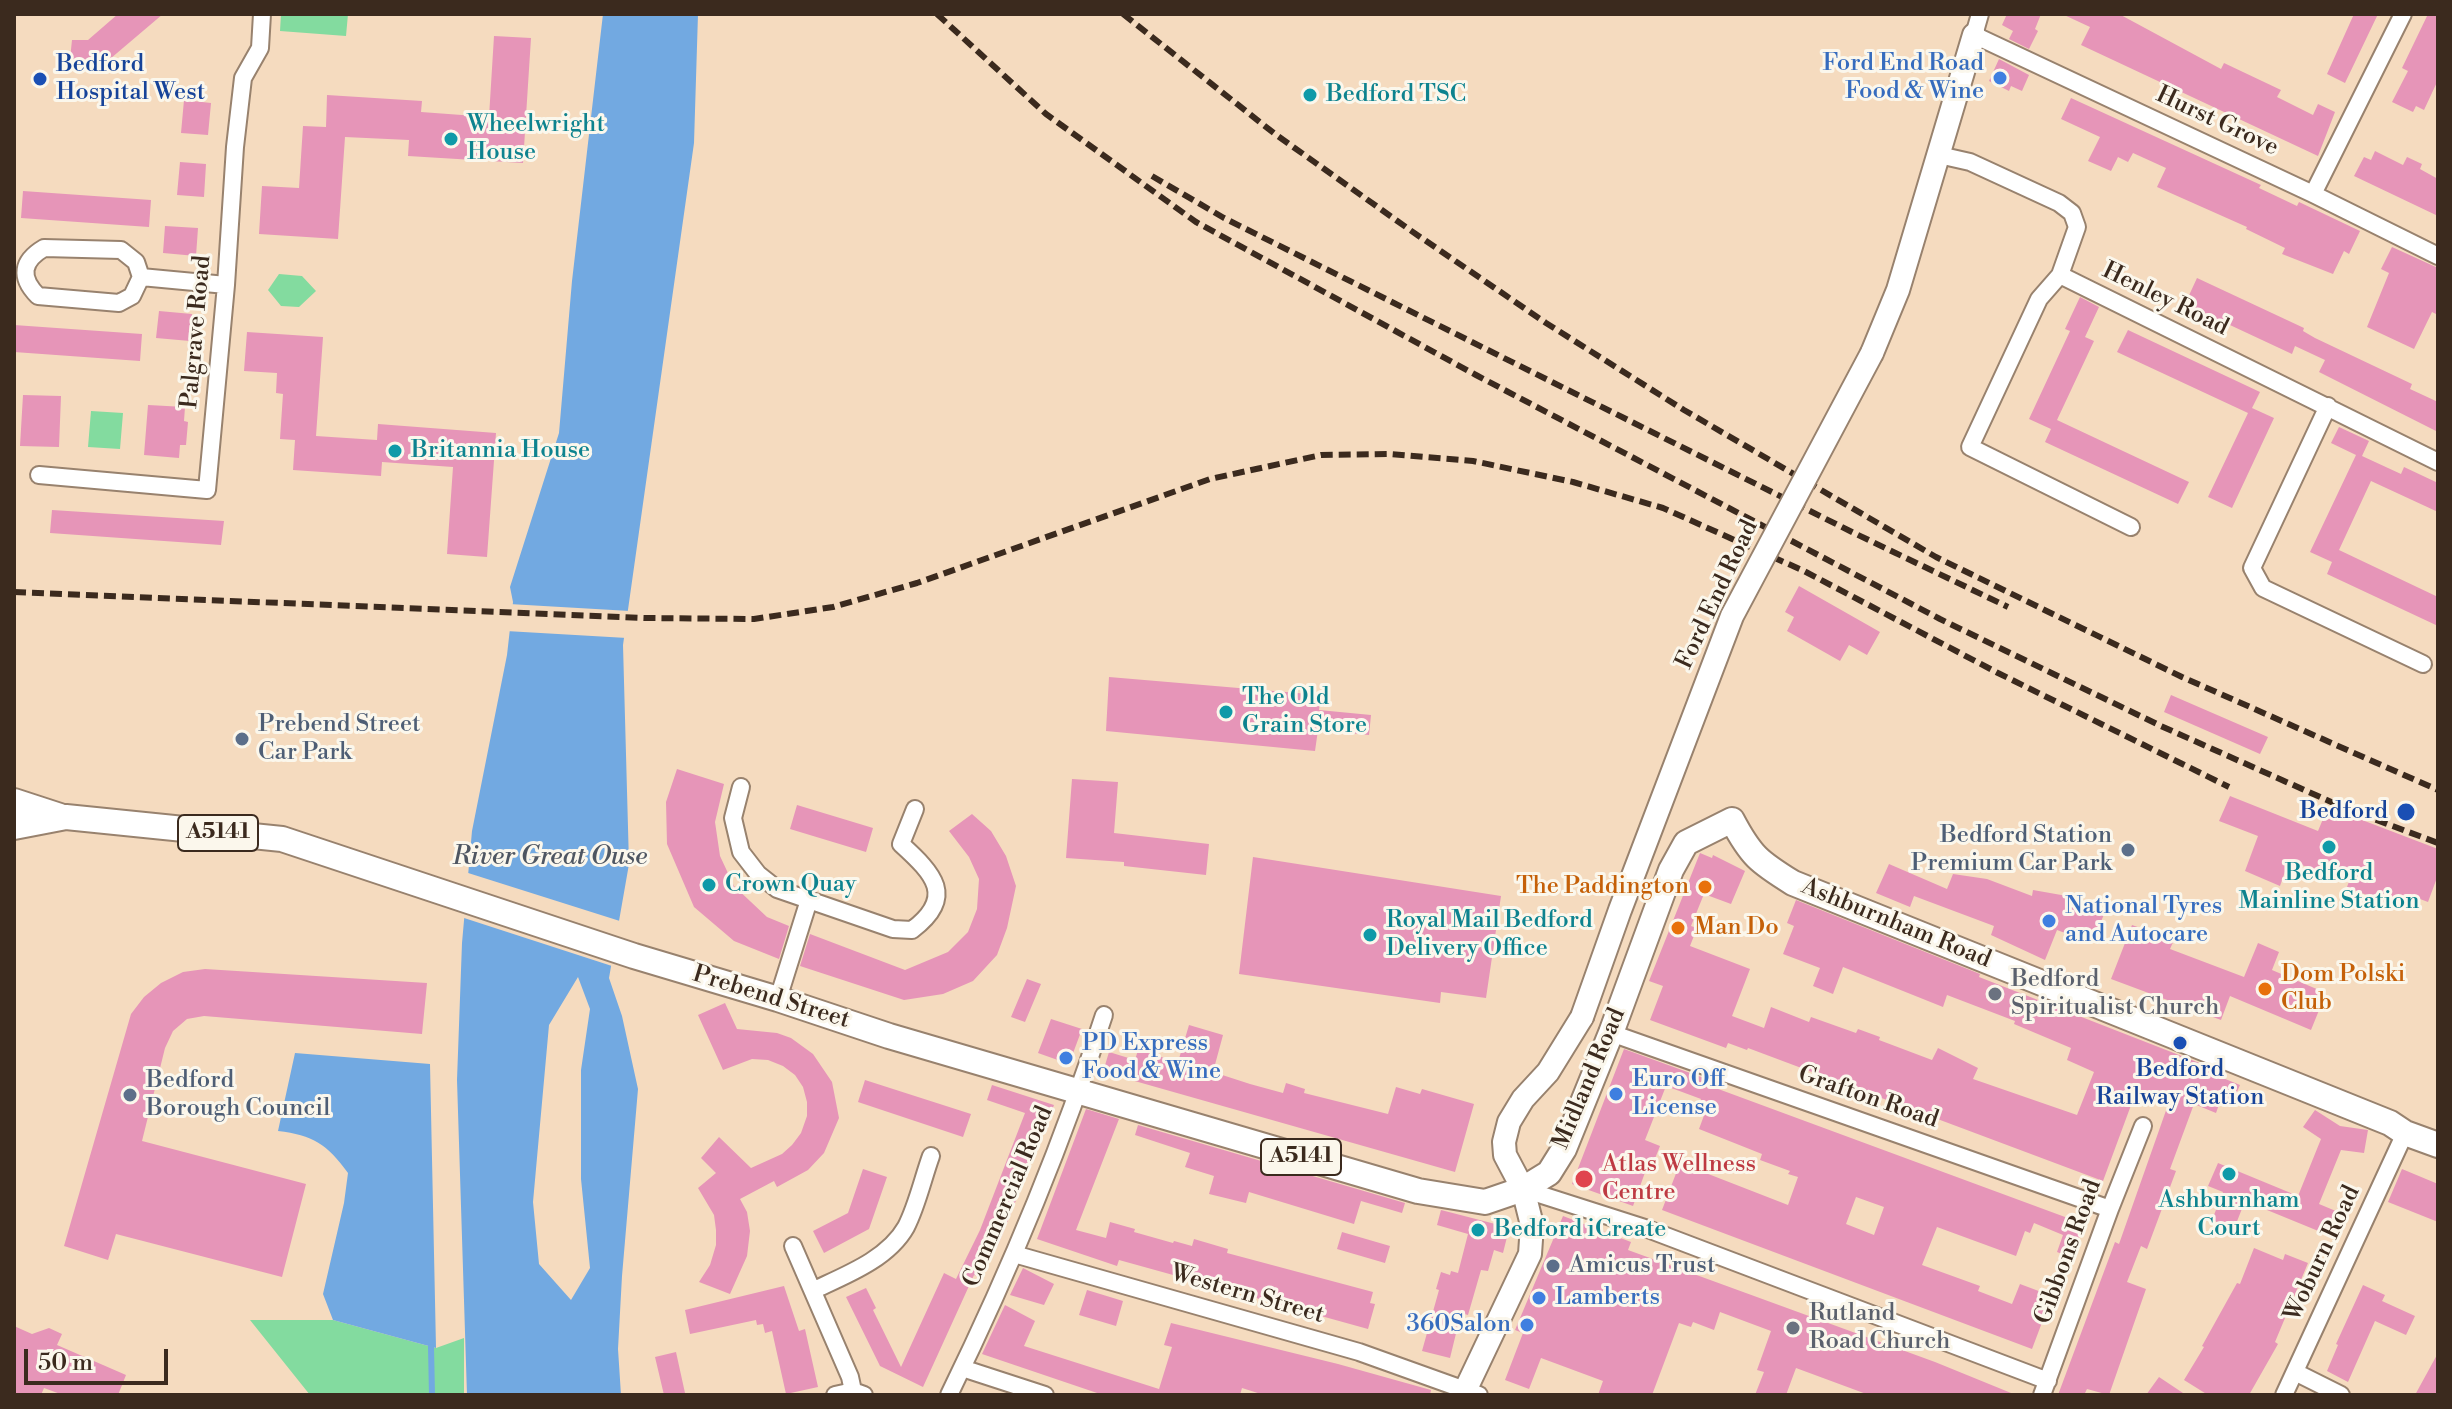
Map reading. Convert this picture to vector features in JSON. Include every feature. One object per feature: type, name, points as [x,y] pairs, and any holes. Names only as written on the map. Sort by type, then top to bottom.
[{"type":"main road","points":[[14,801],[66,817]]},
{"type":"main road","name":"Prebend Street","points":[[14,827],[66,817],[282,839],[634,956],[889,1036],[1418,1191],[1485,1202],[1523,1189]]},
{"type":"main road","name":"Midland Road","points":[[1523,1189],[1549,1173],[1564,1149],[1671,870],[1686,843],[1732,820]]},
{"type":"main road","name":"Ashburnham Road","points":[[1732,820],[1749,851],[1793,883],[2438,1145]]},
{"type":"street","name":"Palgrave Road","points":[[39,475],[207,490],[235,147],[243,78],[260,48],[262,14]]},
{"type":"street","points":[[2313,194],[2403,14]]},
{"type":"street","name":"Hurst Grove","points":[[1977,24],[2438,256]]},
{"type":"street","name":"Ford End Road","points":[[1523,1189],[1505,1155],[1504,1142],[1509,1122],[1523,1099],[1548,1072],[1582,1017],[1732,616],[1872,353],[1898,290],[1977,24]]},
{"type":"street","points":[[1939,155],[1970,162],[2059,203],[2072,213],[2077,227],[2060,275],[2039,299],[1970,447],[2131,527]]},
{"type":"street","points":[[44,248],[121,250],[136,262],[141,277],[132,296],[119,303],[38,296],[30,288],[24,271],[31,256],[44,248]]},
{"type":"street","name":"Henley Road","points":[[2060,275],[2438,462]]},
{"type":"street","points":[[141,277],[226,285]]},
{"type":"street","points":[[2328,406],[2252,568],[2263,588],[2423,664]]},
{"type":"street","points":[[741,787],[733,818],[741,852],[758,874],[777,889],[893,929],[912,930],[923,922],[934,911],[938,891],[923,864],[901,844],[915,809]]},
{"type":"street","points":[[778,999],[809,900]]},
{"type":"street","name":"Commercial Road","points":[[949,1395],[1014,1254],[1079,1093],[1104,1015]]},
{"type":"street","name":"Grafton Road","points":[[1611,1033],[2110,1209]]},
{"type":"street","name":"Gibbons Road","points":[[2045,1388],[2143,1126]]},
{"type":"street","name":"Woburn Road","points":[[2284,1395],[2405,1133]]},
{"type":"street","points":[[814,1290],[890,1247],[906,1227],[931,1156]]},
{"type":"street","points":[[1523,1189],[1645,1228],[2045,1388]]},
{"type":"street","points":[[1470,1393],[1530,1254],[1532,1225],[1523,1189]]},
{"type":"street","points":[[793,1246],[859,1393],[835,1395]]},
{"type":"street","name":"Western Street","points":[[1014,1254],[1359,1352],[1470,1393]]},
{"type":"street","points":[[962,1368],[1045,1395]]},
{"type":"street","points":[[2295,1372],[2341,1395]]},
{"type":"green space","points":[[281,14],[348,14],[346,36],[280,31]]},
{"type":"green space","points":[[279,274],[302,276],[316,291],[299,307],[281,306],[268,290]]},
{"type":"green space","points":[[91,411],[123,413],[120,449],[88,447]]},
{"type":"green space","points":[[250,1320],[333,1320],[436,1348],[464,1338],[464,1395],[310,1395]]},
{"type":"water","name":"River Great Ouse","points":[[603,14],[698,14],[694,143],[623,645],[629,864],[609,978],[622,1016],[638,1089],[622,1276],[618,1349],[621,1395],[467,1395],[457,1080],[462,943],[472,831],[507,655],[513,602],[510,587],[559,433],[572,281]],"holes":[[[578,977],[590,1009],[581,1070],[581,1179],[590,1268],[571,1300],[539,1264],[533,1202],[549,1025]]]},
{"type":"water","points":[[295,1053],[430,1064],[436,1348],[333,1320],[323,1294],[348,1173],[326,1148],[310,1138],[278,1131]]},
{"type":"pier","points":[[509,604],[630,611],[627,638],[506,631]]},
{"type":"pier","points":[[465,872],[623,922],[615,967],[461,917]]},
{"type":"building","points":[[118,14],[163,14],[97,70],[69,69],[72,40],[88,40]]},
{"type":"building","points":[[2007,14],[2041,14],[2035,29],[2038,31],[2029,49],[2009,39],[2013,31],[2002,25]]},
{"type":"building","points":[[2062,14],[2119,14],[2221,69],[2224,63],[2281,90],[2277,97],[2313,115],[2318,104],[2335,112],[2318,156],[2081,45],[2090,27]]},
{"type":"building","points":[[2354,14],[2378,14],[2345,83],[2327,74]]},
{"type":"building","points":[[2428,14],[2438,14],[2438,80],[2424,110],[2416,106],[2413,112],[2392,102],[2408,71],[2402,68]]},
{"type":"building","name":"Wheelwright House","points":[[494,36],[531,38],[523,163],[408,156],[409,140],[345,137],[338,239],[259,234],[262,186],[299,188],[303,126],[326,127],[327,95],[422,101],[421,112],[489,117]]},
{"type":"building","points":[[1999,59],[2029,75],[2022,91],[2011,86],[2009,91],[1989,81]]},
{"type":"building","points":[[2071,98],[2261,185],[2259,188],[2297,206],[2299,202],[2360,231],[2349,254],[2344,251],[2333,274],[2282,254],[2285,248],[2247,227],[2157,187],[2166,168],[2133,153],[2128,162],[2118,157],[2111,171],[2088,161],[2100,137],[2061,119]]},
{"type":"building","points":[[184,100],[211,103],[208,135],[181,133]]},
{"type":"building","points":[[2375,151],[2403,165],[2407,157],[2422,164],[2420,169],[2438,179],[2438,216],[2354,176],[2364,157],[2371,160]]},
{"type":"building","points":[[180,162],[206,164],[204,197],[177,195]]},
{"type":"building","points":[[23,191],[151,200],[149,227],[21,218]]},
{"type":"building","points":[[165,226],[198,228],[196,256],[163,253]]},
{"type":"building","points":[[2392,247],[2438,268],[2438,315],[2432,312],[2414,349],[2367,327],[2389,273],[2381,269]]},
{"type":"building","points":[[2197,278],[2304,328],[2303,331],[2315,338],[2412,384],[2410,389],[2438,402],[2438,432],[2319,372],[2325,360],[2295,346],[2292,354],[2185,304]]},
{"type":"building","points":[[2080,297],[2099,307],[2085,337],[2094,341],[2057,420],[2189,482],[2178,504],[2045,442],[2051,429],[2029,419],[2070,331],[2065,329]]},
{"type":"building","points":[[159,311],[192,314],[190,341],[156,338]]},
{"type":"building","points":[[14,325],[142,334],[140,361],[14,352]]},
{"type":"building","points":[[2128,330],[2260,392],[2252,408],[2274,418],[2232,508],[2208,497],[2248,413],[2117,352]]},
{"type":"building","name":"Britannia House","points":[[247,332],[323,337],[316,436],[377,440],[378,424],[496,433],[487,557],[447,554],[453,467],[382,462],[381,476],[293,470],[295,440],[280,439],[283,394],[276,393],[277,373],[244,371]]},
{"type":"building","points":[[23,395],[61,396],[59,447],[20,446]]},
{"type":"building","points":[[148,405],[185,407],[184,421],[188,422],[186,445],[180,445],[179,458],[144,455]]},
{"type":"building","points":[[2339,427],[2369,441],[2362,456],[2401,474],[2404,467],[2438,483],[2438,512],[2371,481],[2339,550],[2438,597],[2438,626],[2327,574],[2332,562],[2310,552],[2356,455],[2331,443]]},
{"type":"building","points":[[52,510],[224,521],[221,545],[50,533]]},
{"type":"building","points":[[1799,586],[1880,632],[1867,655],[1849,645],[1840,661],[1787,631],[1794,617],[1785,612]]},
{"type":"building","name":"The Old Grain Store","points":[[1109,677],[1321,695],[1319,710],[1371,715],[1369,735],[1318,730],[1315,751],[1106,731]]},
{"type":"building","points":[[2171,695],[2268,737],[2260,754],[2164,712]]},
{"type":"building","points":[[677,769],[724,784],[715,822],[720,856],[734,886],[767,917],[789,926],[779,959],[734,941],[694,907],[667,844],[666,802]]},
{"type":"building","points":[[1072,779],[1118,782],[1114,833],[1209,844],[1206,875],[1124,866],[1124,862],[1066,858]]},
{"type":"building","name":"Bedford Mainline Station","points":[[2230,796],[2318,831],[2328,807],[2438,849],[2438,875],[2428,902],[2412,896],[2407,910],[2356,891],[2347,887],[2352,873],[2324,861],[2320,872],[2289,860],[2280,886],[2245,871],[2258,836],[2219,821]]},
{"type":"building","points":[[797,805],[873,828],[866,852],[790,829]]},
{"type":"building","points":[[972,814],[991,831],[1006,856],[1016,886],[1007,928],[997,955],[973,981],[943,994],[904,1000],[800,966],[810,934],[905,970],[948,952],[968,932],[977,909],[979,879],[969,857],[949,831]]},
{"type":"building","points":[[1700,853],[1712,858],[1713,855],[1745,871],[1731,904],[1704,894],[1691,926],[1697,928],[1690,946],[1750,969],[1732,1016],[1764,1028],[1771,1007],[1809,1022],[1811,1017],[1856,1033],[1858,1029],[1932,1060],[1938,1048],[1978,1068],[1973,1079],[2077,1115],[2094,1072],[2067,1060],[2071,1048],[2014,1024],[2015,1021],[1947,995],[1943,1007],[1843,967],[1833,994],[1813,986],[1820,968],[1783,954],[1794,926],[1787,923],[1796,900],[1980,974],[1979,977],[2220,1071],[2218,1076],[2240,1085],[2232,1103],[2221,1099],[2216,1113],[2194,1104],[2170,1169],[2176,1171],[2147,1249],[2141,1246],[2127,1282],[2146,1289],[2109,1395],[2087,1389],[2084,1395],[2058,1395],[2115,1242],[2119,1244],[2169,1102],[2137,1089],[2103,1181],[1748,1048],[1728,1043],[1726,1048],[1650,1020],[1663,986],[1649,981]]},
{"type":"building","name":"Royal Mail Bedford Delivery Office","points":[[1253,857],[1501,896],[1486,998],[1441,992],[1440,1003],[1239,974]]},
{"type":"building","points":[[1889,864],[1947,889],[1953,874],[1987,879],[2032,896],[2033,890],[2067,896],[2105,912],[2092,943],[2057,930],[2045,960],[1991,935],[1994,926],[1914,896],[1910,907],[1876,893]]},
{"type":"building","points":[[2132,925],[2174,940],[2170,949],[2244,977],[2258,943],[2279,952],[2272,970],[2326,993],[2311,1030],[2230,996],[2221,1020],[2111,979]]},
{"type":"building","name":"Bedford Borough Council","points":[[205,969],[427,983],[422,1034],[204,1016],[187,1019],[173,1031],[165,1048],[142,1141],[306,1184],[282,1277],[116,1234],[108,1260],[64,1246],[131,1014],[144,997],[161,983],[183,972]]},
{"type":"building","points":[[1027,979],[1041,984],[1025,1022],[1011,1017]]},
{"type":"building","points":[[725,1003],[737,1029],[777,1033],[791,1038],[813,1054],[832,1082],[839,1118],[824,1153],[808,1170],[777,1187],[774,1181],[740,1199],[747,1212],[750,1231],[747,1256],[730,1294],[699,1282],[710,1265],[716,1245],[714,1215],[698,1188],[716,1173],[701,1158],[719,1137],[751,1168],[782,1154],[801,1133],[807,1116],[807,1102],[803,1087],[795,1075],[768,1060],[752,1059],[723,1070],[698,1015]]},
{"type":"building","points":[[1051,1019],[1082,1029],[1069,1064],[1038,1053]]},
{"type":"building","points":[[1189,1025],[1223,1035],[1213,1072],[1250,1084],[1283,1093],[1286,1083],[1305,1089],[1304,1093],[1388,1114],[1396,1087],[1420,1094],[1422,1089],[1474,1104],[1455,1172],[1103,1072],[1109,1052],[1135,1060],[1138,1050],[1178,1062]]},
{"type":"building","points":[[1624,1049],[1704,1078],[1702,1083],[2084,1224],[2072,1258],[2057,1252],[2063,1235],[2034,1223],[2030,1233],[2025,1231],[2016,1256],[1937,1227],[1922,1265],[1980,1286],[1978,1291],[2012,1304],[2020,1284],[2052,1296],[2032,1349],[1662,1210],[1680,1163],[1788,1205],[1798,1177],[1760,1160],[1762,1154],[1699,1129],[1706,1110],[1698,1107],[1701,1099],[1666,1086],[1645,1140],[1660,1146],[1652,1166],[1648,1164],[1633,1206],[1572,1184]],"holes":[[[1856,1197],[1884,1207],[1874,1235],[1846,1224]]]},
{"type":"building","points":[[865,1080],[971,1114],[963,1137],[858,1102]]},
{"type":"building","points":[[992,1085],[1054,1105],[999,1243],[981,1278],[974,1275],[923,1387],[880,1366],[846,1297],[866,1288],[876,1308],[873,1310],[901,1367],[944,1273],[956,1279],[980,1230],[1025,1113],[987,1100]]},
{"type":"building","points":[[1086,1109],[1119,1119],[1076,1230],[1106,1238],[1110,1222],[1173,1243],[1192,1246],[1194,1239],[1228,1249],[1227,1253],[1373,1292],[1370,1303],[1375,1304],[1368,1329],[1119,1260],[1117,1266],[1037,1239]]},
{"type":"building","name":"Ashburnham Court","points":[[2315,1110],[2340,1126],[2368,1130],[2364,1153],[2341,1150],[2319,1204],[2343,1214],[2333,1237],[2245,1201],[2234,1229],[2212,1220],[2223,1192],[2208,1186],[2218,1163],[2298,1196],[2321,1139],[2303,1127]]},
{"type":"building","points":[[1138,1125],[1405,1203],[1402,1213],[1361,1201],[1354,1224],[1249,1192],[1246,1203],[1209,1194],[1214,1176],[1185,1167],[1190,1153],[1135,1135]]},
{"type":"building","points":[[863,1169],[887,1177],[869,1229],[824,1253],[813,1231],[848,1213]]},
{"type":"building","points":[[2402,1169],[2438,1184],[2438,1222],[2388,1202]]},
{"type":"building","points":[[1441,1210],[1503,1226],[1500,1235],[1507,1237],[1503,1253],[1494,1250],[1488,1271],[1481,1270],[1468,1315],[1461,1313],[1450,1358],[1422,1351],[1441,1272],[1450,1275],[1451,1271],[1458,1273],[1468,1234],[1437,1225]]},
{"type":"building","points":[[1563,1216],[1631,1242],[1628,1250],[1935,1362],[2016,1395],[1869,1395],[1796,1368],[1786,1395],[1755,1395],[1764,1372],[1757,1370],[1771,1331],[1720,1312],[1714,1330],[1693,1322],[1691,1327],[1679,1323],[1652,1395],[1598,1395],[1603,1381],[1541,1358],[1529,1389],[1505,1380],[1523,1333],[1515,1330]]},
{"type":"building","points":[[1342,1232],[1390,1246],[1385,1263],[1337,1249]]},
{"type":"building","points":[[2254,1248],[2283,1260],[2285,1254],[2308,1263],[2275,1342],[2278,1344],[2249,1395],[2208,1395],[2184,1380],[2237,1283],[2240,1284]]},
{"type":"building","points":[[1023,1268],[1054,1284],[1044,1305],[1010,1295]]},
{"type":"building","points":[[2363,1285],[2385,1295],[2382,1301],[2415,1316],[2406,1335],[2375,1321],[2348,1382],[2327,1371]]},
{"type":"building","points":[[784,1286],[799,1331],[805,1329],[818,1387],[786,1394],[772,1331],[765,1333],[763,1324],[757,1325],[756,1320],[690,1334],[685,1310]]},
{"type":"building","points":[[1087,1290],[1123,1301],[1116,1326],[1079,1315]]},
{"type":"building","points":[[1005,1305],[1035,1321],[1024,1346],[1159,1389],[1172,1347],[1164,1345],[1171,1323],[1338,1364],[1431,1390],[1430,1395],[1264,1395],[1242,1388],[1240,1395],[1103,1395],[982,1354]]},
{"type":"building","points":[[14,1326],[32,1334],[49,1328],[62,1334],[57,1345],[126,1375],[118,1395],[63,1395],[44,1388],[41,1395],[14,1395]]},
{"type":"building","points":[[676,1352],[685,1393],[664,1395],[655,1357]]},
{"type":"building","points":[[2438,1353],[2438,1395],[2415,1395]]},
{"type":"building","points":[[2159,1377],[2186,1395],[2146,1395]]},
{"type":"waterway","points":[[431,1347],[432,1395]]},
{"type":"railway","points":[[937,14],[1046,114],[1196,222],[1476,375],[1940,619],[2161,726],[2347,809],[2438,843]]},
{"type":"railway","points":[[1123,14],[1275,134],[1410,230],[1546,323],[1684,410],[1936,557],[2182,677],[2438,790]]},
{"type":"railway","points":[[1152,176],[1224,218],[2008,607]]},
{"type":"railway","points":[[14,592],[645,618],[754,619],[833,607],[917,583],[1210,479],[1321,455],[1391,454],[1473,461],[1573,482],[1663,508],[1804,571],[1998,673],[2229,787]]},
{"type":"place","name":"Ford End Road Food & Wine","points":[[2000,78]]},
{"type":"place","name":"Bedford Hospital West","points":[[40,79]]},
{"type":"place","name":"Bedford TSC","points":[[1310,95]]},
{"type":"place","name":"Wheelwright House","points":[[451,139]]},
{"type":"place","name":"Britannia House","points":[[395,451]]},
{"type":"place","name":"The Old Grain Store","points":[[1226,712]]},
{"type":"place","name":"Prebend Street Car Park","points":[[242,739]]},
{"type":"place","name":"Bedford","points":[[2406,812]]},
{"type":"place","name":"Bedford Mainline Station","points":[[2329,847]]},
{"type":"place","name":"Bedford Station Premium Car Park","points":[[2128,850]]},
{"type":"place","name":"Crown Quay","points":[[709,885]]},
{"type":"place","name":"The Paddington","points":[[1705,887]]},
{"type":"place","name":"National Tyres and Autocare","points":[[2049,921]]},
{"type":"place","name":"Man Do","points":[[1678,928]]},
{"type":"place","name":"Royal Mail Bedford Delivery Office","points":[[1370,935]]},
{"type":"place","name":"Dom Polski Club","points":[[2265,989]]},
{"type":"place","name":"Bedford Spiritualist Church","points":[[1995,994]]},
{"type":"place","name":"Bedford Railway Station","points":[[2180,1043]]},
{"type":"place","name":"PD Express Food & Wine","points":[[1066,1058]]},
{"type":"place","name":"Euro Off License","points":[[1616,1094]]},
{"type":"place","name":"Bedford Borough Council","points":[[130,1095]]},
{"type":"place","name":"Ashburnham Court","points":[[2229,1174]]},
{"type":"place","name":"Atlas Wellness Centre","points":[[1584,1179]]},
{"type":"place","name":"Bedford iCreate","points":[[1478,1230]]},
{"type":"place","name":"Amicus Trust","points":[[1553,1266]]},
{"type":"place","name":"Lamberts","points":[[1539,1298]]},
{"type":"place","name":"360Salon","points":[[1527,1325]]},
{"type":"place","name":"Rutland Road Church","points":[[1793,1328]]}]
